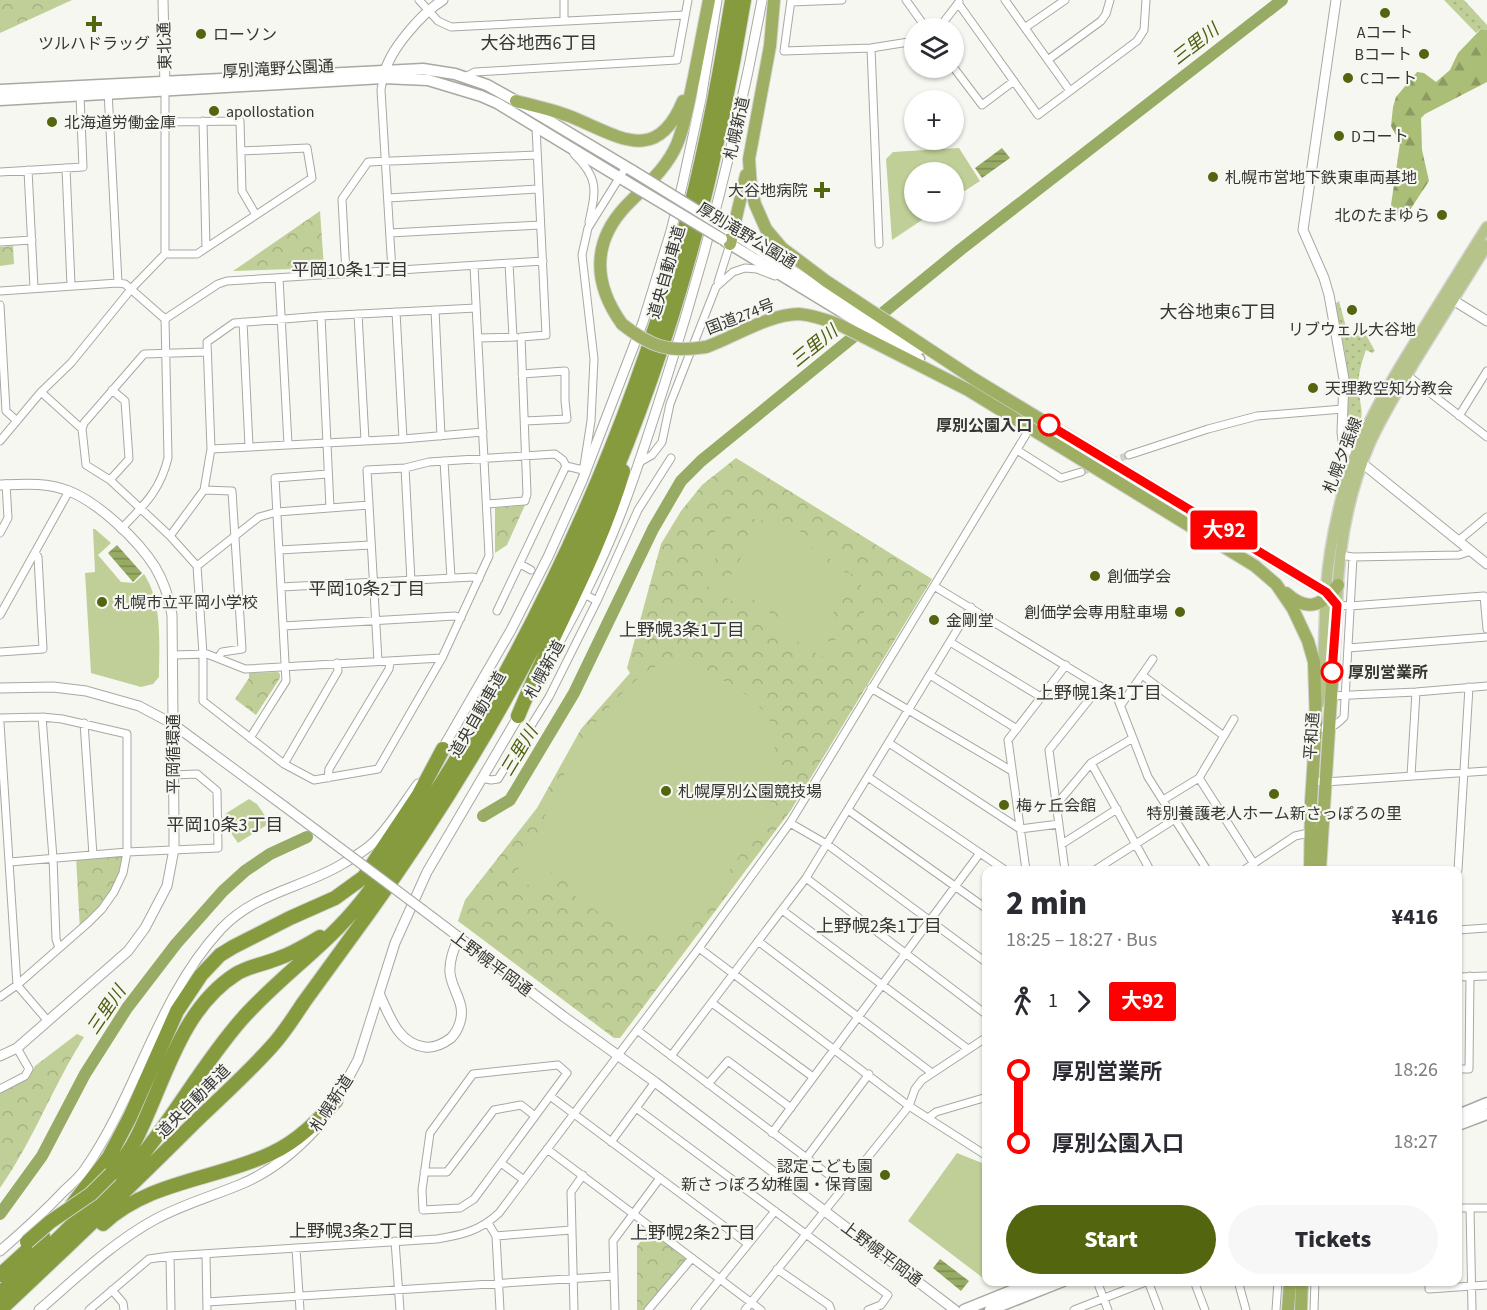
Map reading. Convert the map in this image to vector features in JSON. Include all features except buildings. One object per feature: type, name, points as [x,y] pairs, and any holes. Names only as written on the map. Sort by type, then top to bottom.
[{"type":"highway","name":"国道274号","points":[[709,0],[683,127],[672,153],[657,175],[618,215],[605,237],[600,252],[601,284],[612,310],[622,324],[642,340],[654,345],[685,350],[706,347],[765,322],[799,314],[903,345],[971,385]]},
{"type":"highway","name":"道央自動車道","points":[[0,1293],[126,1173],[146,1151],[241,1020],[266,993],[330,937],[364,899],[442,784],[501,682],[570,546],[634,388],[682,238],[711,115],[732,0]]},
{"type":"highway","name":"道央自動車道","points":[[0,1310],[136,1181],[272,1046],[392,880],[452,789],[522,669],[579,554],[645,394],[668,328],[702,206],[721,126],[744,0]]},
{"type":"highway","name":"国道274号","points":[[774,0],[770,46],[749,159],[751,189],[755,204],[773,239],[853,309],[903,345],[971,385]]},
{"type":"highway","points":[[516,100],[571,117],[616,137],[636,141],[647,140],[666,131],[676,117],[695,70]]},
{"type":"highway","points":[[728,236],[749,159]]},
{"type":"highway","points":[[971,385],[1030,428],[1255,566],[1296,602],[1316,605],[1334,599]]},
{"type":"highway","points":[[971,385],[1334,599]]},
{"type":"highway","points":[[519,716],[538,667],[589,565],[611,511],[645,394]]},
{"type":"highway","points":[[1276,584],[1302,625],[1312,652],[1320,727]]},
{"type":"highway","points":[[1334,599],[1338,585]]},
{"type":"highway","name":"平和通","points":[[1311,866],[1316,832],[1320,727],[1330,696],[1334,599]]},
{"type":"highway","points":[[0,1275],[51,1228],[87,1187],[109,1157],[130,1117],[177,1011],[201,975],[220,955],[234,946],[335,898],[364,877],[418,796],[443,749]]},
{"type":"highway","name":"平和通","points":[[1316,832],[1320,866]]},
{"type":"highway","points":[[0,1266],[50,1222],[86,1198],[125,1158],[137,1137],[178,1043],[191,1020],[216,991],[236,974],[297,951],[326,933],[344,920],[364,899]]},
{"type":"highway","points":[[0,1310],[56,1267],[120,1210],[152,1194],[273,1153],[301,1136],[336,1101]]},
{"type":"highway","points":[[1288,1310],[1290,1286]]},
{"type":"highway","points":[[1301,1310],[1302,1286]]},
{"type":"main road","name":"厚別滝野公園通","points":[[0,90],[108,90],[384,74],[423,69],[465,77],[516,100],[626,174],[853,309],[903,345]]},
{"type":"main road","name":"厚別滝野公園通","points":[[384,74],[465,90],[497,103],[557,140],[626,174]]},
{"type":"main road","name":"厚別滝野公園通","points":[[0,100],[80,96],[108,90]]},
{"type":"main road","name":"札幌夕張線","points":[[1320,727],[1325,654],[1334,599],[1330,554],[1340,502],[1359,459],[1487,227]]},
{"type":"main road","name":"厚別滝野公園通","points":[[728,236],[797,285],[853,309]]},
{"type":"main road","name":"札幌夕張線","points":[[1338,585],[1344,529],[1359,459],[1372,418],[1398,369],[1487,245]]},
{"type":"main road","points":[[1462,1113],[1487,1103]]},
{"type":"main road","points":[[1462,1123],[1487,1114]]},
{"type":"main road","points":[[964,1310],[1024,1286]]},
{"type":"main road","points":[[990,1310],[1050,1286]]},
{"type":"street","name":"東北通","points":[[163,0],[165,86]]},
{"type":"street","points":[[419,0],[438,21],[451,27],[686,15]]},
{"type":"street","points":[[392,271],[381,90],[384,74],[414,24],[442,0]]},
{"type":"street","points":[[564,0],[564,20]]},
{"type":"street","points":[[465,77],[475,72],[677,60],[688,0]]},
{"type":"street","points":[[0,1251],[29,1227],[84,1171],[117,1115],[175,991],[196,958],[241,912],[275,893],[334,869],[374,842],[393,820],[443,749],[511,630],[548,557],[582,480],[642,322],[671,231],[701,99],[717,0]]},
{"type":"street","name":"札幌新道","points":[[39,1310],[110,1251],[154,1220],[181,1207],[240,1185],[273,1167],[308,1138],[322,1123],[336,1101],[358,1060],[395,943],[427,872],[519,716],[592,582],[618,520],[706,251],[748,79],[762,0]]},
{"type":"street","points":[[842,0],[791,1],[784,51],[871,48],[904,43]]},
{"type":"street","points":[[906,0],[919,18]]},
{"type":"street","points":[[1005,0],[1070,91]]},
{"type":"street","points":[[1026,27],[1065,0]]},
{"type":"street","points":[[1048,59],[1101,21],[1106,14],[1110,0]]},
{"type":"street","points":[[947,18],[959,2],[1038,115],[1137,41],[1143,30],[1146,0]]},
{"type":"street","points":[[1336,0],[1303,230],[1329,295],[1344,379],[1343,441],[1359,459],[1487,564]]},
{"type":"street","points":[[871,48],[879,244]]},
{"type":"street","points":[[962,78],[982,105],[1014,81]]},
{"type":"street","points":[[0,441],[40,392],[71,363],[132,288],[165,254],[165,86]]},
{"type":"street","points":[[108,90],[118,283]]},
{"type":"street","points":[[0,172],[83,167],[80,96]]},
{"type":"street","points":[[165,122],[240,121],[242,191],[256,214]]},
{"type":"street","points":[[203,122],[206,248]]},
{"type":"street","points":[[478,338],[546,335],[536,127]]},
{"type":"street","points":[[557,140],[586,165],[591,173],[594,200],[582,255],[594,359],[591,421],[582,480]]},
{"type":"street","points":[[165,254],[197,254],[312,178],[307,148],[241,151]]},
{"type":"street","points":[[346,274],[342,199],[368,162],[536,155]]},
{"type":"street","points":[[66,168],[71,285]]},
{"type":"street","points":[[28,170],[34,288]]},
{"type":"street","points":[[588,228],[626,174]]},
{"type":"street","points":[[388,198],[538,189]]},
{"type":"street","points":[[390,233],[540,225]]},
{"type":"street","points":[[638,463],[652,455],[662,442],[670,404],[716,287],[728,236]]},
{"type":"street","points":[[0,242],[32,240]]},
{"type":"street","points":[[165,319],[218,284],[227,281],[543,261]]},
{"type":"street","points":[[487,504],[525,501],[527,494],[522,374],[509,264]]},
{"type":"street","points":[[207,352],[144,354],[84,423],[82,429],[86,465],[110,480],[170,536],[197,566],[203,701],[284,764],[314,780],[378,769],[442,658],[489,556],[474,266]]},
{"type":"street","points":[[716,287],[733,272],[745,268],[757,269],[797,285]]},
{"type":"street","points":[[279,278],[288,444]]},
{"type":"street","points":[[0,291],[118,283],[132,288],[165,319],[168,458],[163,478],[152,496],[121,529]]},
{"type":"street","points":[[1449,297],[1487,321]]},
{"type":"street","points":[[0,305],[3,411],[17,421]]},
{"type":"street","points":[[170,536],[204,490],[210,448],[207,342],[234,323],[476,308]]},
{"type":"street","points":[[435,310],[441,436]]},
{"type":"street","points":[[396,312],[403,439]]},
{"type":"street","points":[[358,314],[365,440]]},
{"type":"street","points":[[321,316],[330,508]]},
{"type":"street","points":[[243,322],[249,446]]},
{"type":"street","points":[[522,374],[565,371],[564,401],[567,419],[525,421]]},
{"type":"street","points":[[1407,375],[1487,437]]},
{"type":"street","points":[[1459,416],[1486,375]]},
{"type":"street","points":[[110,480],[129,459],[125,401],[112,390]]},
{"type":"street","points":[[40,392],[82,429]]},
{"type":"street","points":[[1129,455],[1208,429],[1257,416],[1343,409]]},
{"type":"street","points":[[89,1310],[149,1259],[456,1236],[474,1232],[488,1224],[499,1213],[618,1056],[790,823],[1030,428]]},
{"type":"street","points":[[210,448],[403,439],[483,432]]},
{"type":"street","points":[[1017,450],[1061,478],[1082,472]]},
{"type":"street","points":[[378,662],[367,470],[405,468],[429,462],[555,454],[563,460],[566,466]]},
{"type":"street","points":[[482,778],[498,779],[549,697],[597,601],[638,510],[671,458]]},
{"type":"street","points":[[444,461],[451,578]]},
{"type":"street","points":[[566,466],[583,470]]},
{"type":"street","points":[[497,611],[566,466]]},
{"type":"street","points":[[405,468],[411,580]]},
{"type":"street","points":[[250,738],[286,681],[275,478],[328,474]]},
{"type":"street","name":"平岡循環通","points":[[0,1056],[17,1048],[128,951],[160,903],[167,886],[174,849],[172,615],[164,584],[154,565],[96,506],[69,491],[32,484],[3,485]]},
{"type":"street","points":[[0,532],[8,518],[3,485]]},
{"type":"street","points":[[204,490],[232,490],[236,536],[243,649],[222,652],[218,658]]},
{"type":"street","points":[[0,615],[69,491]]},
{"type":"street","points":[[197,566],[259,517],[277,512],[369,505]]},
{"type":"street","points":[[1458,541],[1487,517]]},
{"type":"street","points":[[279,550],[371,545]]},
{"type":"street","points":[[1340,555],[1353,557],[1459,555],[1471,551]]},
{"type":"street","points":[[0,652],[44,649],[38,557],[34,552]]},
{"type":"street","points":[[1320,727],[1336,725],[1344,717],[1348,648],[1334,599],[1353,557]]},
{"type":"street","points":[[520,564],[531,570]]},
{"type":"street","points":[[281,587],[473,577],[479,579]]},
{"type":"street","points":[[934,586],[1118,697],[1148,777],[1204,866]]},
{"type":"street","points":[[588,596],[597,601]]},
{"type":"street","points":[[1334,599],[1484,596],[1487,629]]},
{"type":"street","points":[[671,1056],[806,878],[971,607]]},
{"type":"street","points":[[283,626],[455,616],[460,618]]},
{"type":"street","points":[[1348,648],[1487,637]]},
{"type":"street","points":[[950,642],[1041,697]]},
{"type":"street","points":[[173,655],[202,654],[246,669],[442,658]]},
{"type":"street","points":[[1121,705],[1153,659]]},
{"type":"street","points":[[328,778],[329,769],[389,669],[390,661]]},
{"type":"street","points":[[284,764],[338,670],[337,663]]},
{"type":"street","points":[[1025,866],[1008,740],[1066,665]]},
{"type":"street","points":[[930,675],[1017,729]]},
{"type":"street","points":[[1142,675],[1224,736]]},
{"type":"street","points":[[1065,866],[1049,750],[1100,686]]},
{"type":"street","points":[[1330,696],[1487,686]]},
{"type":"street","name":"上野幌平岡通","points":[[0,688],[53,687],[86,691],[139,706],[173,724],[826,1210],[955,1310]]},
{"type":"street","points":[[1458,866],[1469,687]]},
{"type":"street","points":[[871,688],[1012,771]]},
{"type":"street","points":[[1411,776],[1416,692]]},
{"type":"street","points":[[42,717],[53,858],[56,939],[59,948]]},
{"type":"street","points":[[0,997],[17,985],[102,909],[114,892],[123,873],[128,852],[127,734],[84,723],[42,717],[0,720],[17,985],[47,1020]]},
{"type":"street","points":[[1163,800],[1199,778],[1234,719]]},
{"type":"street","points":[[84,723],[93,855]]},
{"type":"street","points":[[1056,805],[1091,763],[1133,738]]},
{"type":"street","points":[[889,743],[1020,829],[1059,824]]},
{"type":"street","points":[[1091,763],[1148,866]]},
{"type":"street","points":[[1319,782],[1487,771]]},
{"type":"street","points":[[10,862],[128,852],[218,848],[218,791],[197,774],[173,775]]},
{"type":"street","points":[[868,777],[999,866]]},
{"type":"street","points":[[1199,778],[1254,864]]},
{"type":"street","points":[[1062,844],[1117,809]]},
{"type":"street","points":[[848,810],[982,905]]},
{"type":"street","points":[[1101,866],[1175,819]]},
{"type":"street","points":[[790,823],[828,844],[982,959]]},
{"type":"street","points":[[1251,866],[1295,836],[1316,832]]},
{"type":"street","points":[[772,1133],[980,853]]},
{"type":"street","points":[[806,878],[982,1011]]},
{"type":"street","points":[[782,909],[968,1049]]},
{"type":"street","points":[[1462,930],[1487,928]]},
{"type":"street","points":[[379,993],[391,1020],[410,1043],[431,1047],[448,1040],[457,1032],[462,1014],[461,1003],[450,975],[451,958],[459,937]]},
{"type":"street","points":[[758,941],[932,1073]]},
{"type":"street","points":[[699,948],[909,1106],[982,1153]]},
{"type":"street","points":[[1462,1069],[1469,1069],[1470,976]]},
{"type":"street","points":[[1462,977],[1487,976]]},
{"type":"street","points":[[712,1003],[813,1077]]},
{"type":"street","points":[[637,1030],[845,1187]]},
{"type":"street","points":[[745,1310],[909,1106],[915,1089],[922,1080],[982,1040]]},
{"type":"street","points":[[0,1089],[25,1076],[30,1069],[17,1048]]},
{"type":"street","points":[[708,1084],[728,1061],[791,1108]]},
{"type":"street","points":[[558,1065],[567,1073],[550,1096],[474,1199],[460,1208],[423,1210],[422,1190],[430,1133],[473,1074],[558,1065]]},
{"type":"street","points":[[807,1157],[869,1074]]},
{"type":"street","points":[[611,1142],[655,1082]]},
{"type":"street","points":[[550,1096],[748,1244]]},
{"type":"street","points":[[927,1118],[936,1112],[982,1098]]},
{"type":"street","points":[[424,1172],[447,1172],[494,1110],[521,1105],[536,1116]]},
{"type":"street","points":[[636,1108],[888,1295],[881,1305],[868,1310]]},
{"type":"street","points":[[547,1149],[761,1310]]},
{"type":"street","points":[[501,1163],[524,1180]]},
{"type":"street","points":[[574,1310],[571,1192],[583,1175]]},
{"type":"street","points":[[615,1310],[613,1241],[660,1178]]},
{"type":"street","points":[[1462,1208],[1487,1208]]},
{"type":"street","points":[[1470,1208],[1472,1310]]},
{"type":"street","points":[[695,1310],[775,1211]]},
{"type":"street","points":[[488,1224],[496,1236],[500,1310]]},
{"type":"street","points":[[496,1236],[571,1230]]},
{"type":"street","points":[[395,1242],[400,1310]]},
{"type":"street","points":[[296,1248],[300,1310]]},
{"type":"street","points":[[206,1254],[207,1306],[299,1296],[614,1276]]},
{"type":"street","points":[[170,1256],[171,1310]]},
{"type":"street","points":[[648,1310],[692,1258]]},
{"type":"street","points":[[777,1269],[829,1305],[831,1310]]},
{"type":"street","points":[[1429,1286],[1429,1289],[1487,1285]]},
{"type":"street","points":[[1099,1286],[1108,1310]]},
{"type":"street","points":[[1074,1310],[1135,1286]]},
{"type":"street","points":[[1150,1286],[1159,1310]]},
{"type":"street","points":[[1196,1286],[1205,1310]]},
{"type":"street","points":[[1239,1286],[1246,1310]]},
{"type":"street","points":[[1276,1310],[1278,1286]]},
{"type":"street","points":[[1314,1310],[1315,1286]]},
{"type":"street","points":[[112,1290],[123,1303],[124,1310]]},
{"type":"green space","points":[[0,0],[72,0],[0,33]]},
{"type":"green space","points":[[1444,0],[1464,0],[1487,25],[1487,30],[1481,29],[1476,33]]},
{"type":"green space","points":[[1481,29],[1487,30],[1487,82],[1421,118],[1422,150],[1429,181],[1404,219],[1395,214],[1391,205],[1400,143],[1391,126],[1396,97],[1417,72],[1424,73],[1436,82],[1450,70],[1458,53]]},
{"type":"green space","points":[[960,150],[980,181],[964,191],[964,162],[904,162],[904,222],[919,222],[892,240],[886,159],[893,152]]},
{"type":"green space","points":[[320,211],[324,268],[233,271]]},
{"type":"green space","points":[[13,246],[14,264],[0,266],[0,247]]},
{"type":"green space","points":[[1339,301],[1348,335],[1365,333],[1375,351],[1372,353],[1366,350],[1359,382],[1361,419],[1358,430],[1350,434],[1347,368],[1335,304]]},
{"type":"green space","points":[[736,458],[932,579],[791,810],[620,1038],[614,1038],[458,921],[465,900],[537,808],[581,729],[630,673],[627,668],[661,544],[681,511],[702,485]]},
{"type":"green space","points":[[525,505],[507,545],[495,553],[495,508]]},
{"type":"green space","points":[[756,511],[777,517],[851,563],[863,574],[870,588],[871,616],[866,629],[857,640],[844,647],[828,650],[836,655],[831,662],[699,581],[703,575],[711,579],[706,554],[714,533],[732,518]],"holes":[[[751,519],[769,523],[844,568],[859,581],[864,593],[865,605],[857,626],[838,639],[813,640],[721,582],[715,561],[720,543],[732,528]]]},
{"type":"green space","points":[[762,523],[854,578],[818,638],[726,583]]},
{"type":"green space","points":[[93,529],[111,543],[98,555],[121,582],[134,583],[144,574],[150,585],[157,611],[159,638],[159,677],[153,684],[141,687],[91,673],[85,573],[95,572]]},
{"type":"green space","name":"札幌厚別公園競技場","points":[[682,657],[693,658],[709,665],[706,673],[742,691],[760,707],[780,741],[774,744],[777,757],[782,757],[779,777],[772,798],[748,843],[691,919],[686,916],[676,920],[676,929],[632,927],[608,918],[572,893],[576,886],[573,883],[576,877],[550,872],[542,896],[515,874],[529,851],[584,736],[619,696],[645,672],[665,661]]},
{"type":"green space","points":[[278,672],[280,678],[256,715],[235,699],[249,678],[249,673]]},
{"type":"green space","points":[[249,799],[257,804],[270,823],[238,843],[224,823],[225,814]]},
{"type":"green space","points":[[127,852],[114,892],[80,931],[76,856]]},
{"type":"green space","points":[[77,1034],[84,1037],[23,1151],[0,1188],[0,1093],[28,1079],[35,1066]]},
{"type":"green space","points":[[957,1153],[982,1163],[982,1277],[908,1221]]},
{"type":"green space","points":[[652,1227],[692,1258],[648,1310],[637,1310],[637,1246]]},
{"type":"shaded area","points":[[1002,148],[1010,158],[982,178],[975,168]]},
{"type":"shaded area","points":[[117,545],[142,573],[133,582],[108,553]]},
{"type":"shaded area","points":[[940,1259],[969,1281],[961,1291],[933,1268]]},
{"type":"waterway","name":"三里川","points":[[483,816],[510,800],[574,693],[653,529],[681,481],[701,461],[960,250],[1282,0]]},
{"type":"waterway","name":"三里川","points":[[0,1214],[42,1156],[85,1074],[127,1008],[176,944],[223,891],[245,871],[270,854],[307,837]]},
{"type":"tunnel","points":[[1081,472],[1129,455]]},
{"type":"bus line","name":"大92","points":[[1049,425],[1326,592],[1337,605],[1332,672]]},
{"type":"place","name":"Aコート","points":[[1385,13]]},
{"type":"place","name":"ツルハドラッグ","points":[[94,24]]},
{"type":"place","name":"ローソン","points":[[201,34]]},
{"type":"place","name":"Bコート","points":[[1424,54]]},
{"type":"place","name":"Cコート","points":[[1348,78]]},
{"type":"place","name":"apollostation","points":[[214,111]]},
{"type":"place","name":"北海道労働金庫","points":[[52,122]]},
{"type":"place","name":"Dコート","points":[[1339,136]]},
{"type":"place","name":"札幌市営地下鉄東車両基地","points":[[1213,177]]},
{"type":"place","name":"大谷地病院","points":[[822,190]]},
{"type":"place","name":"北のたまゆら","points":[[1442,215]]},
{"type":"place","name":"リブウェル大谷地","points":[[1352,310]]},
{"type":"place","name":"天理教空知分教会","points":[[1313,388]]},
{"type":"place","name":"厚別公園入口","points":[[1049,425]]},
{"type":"place","name":"創価学会","points":[[1095,576]]},
{"type":"place","name":"札幌市立平岡小学校","points":[[102,602]]},
{"type":"place","name":"創価学会専用駐車場","points":[[1180,612]]},
{"type":"place","name":"金剛堂","points":[[934,620]]},
{"type":"place","name":"厚別営業所","points":[[1332,672]]},
{"type":"place","name":"札幌厚別公園競技場","points":[[666,791]]},
{"type":"place","name":"特別養護老人ホーム新さっぽろの里","points":[[1274,794]]},
{"type":"place","name":"梅ヶ丘会館","points":[[1004,805]]},
{"type":"place","name":"認定こども園 新さっぽろ幼稚園・保育園","points":[[885,1175]]},
{"type":"district","name":"大谷地西6丁目","points":[[539,43]]},
{"type":"district","name":"平岡10条1丁目","points":[[350,270]]},
{"type":"district","name":"大谷地東6丁目","points":[[1218,312]]},
{"type":"district","name":"平岡10条2丁目","points":[[367,589]]},
{"type":"district","name":"上野幌3条1丁目","points":[[682,630]]},
{"type":"district","name":"上野幌1条1丁目","points":[[1099,693]]},
{"type":"district","name":"平岡10条3丁目","points":[[225,825]]},
{"type":"district","name":"上野幌2条1丁目","points":[[879,926]]},
{"type":"district","name":"上野幌3条2丁目","points":[[352,1231]]},
{"type":"district","name":"上野幌2条2丁目","points":[[693,1233]]}]
